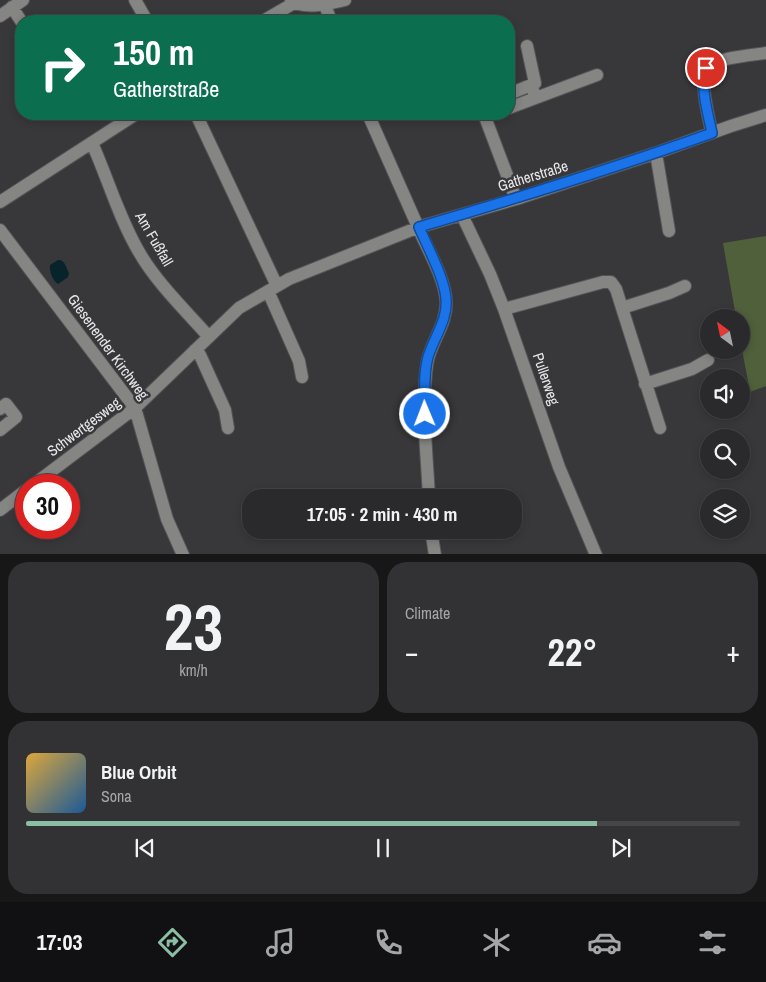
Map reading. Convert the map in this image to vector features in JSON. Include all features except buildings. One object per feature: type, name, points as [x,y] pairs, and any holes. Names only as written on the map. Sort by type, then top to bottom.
[{"type":"street","points":[[135,0],[144,15]]},
{"type":"street","points":[[272,15],[292,1],[301,5],[345,0]]},
{"type":"street","points":[[324,2],[329,15]]},
{"type":"street","points":[[0,16],[18,4]]},
{"type":"street","points":[[515,92],[535,83],[527,46]]},
{"type":"street","points":[[712,133],[703,78],[706,68],[713,63],[766,53]]},
{"type":"street","points":[[515,106],[597,75]]},
{"type":"street","points":[[531,85],[536,98]]},
{"type":"street","name":"Gatherstraße","points":[[419,227],[516,199],[766,115]]},
{"type":"street","points":[[0,202],[127,120]]},
{"type":"street","points":[[199,120],[273,288],[299,361],[302,377]]},
{"type":"street","points":[[371,120],[419,227],[443,284],[446,298],[446,310],[440,330],[427,360],[424,384],[429,489]]},
{"type":"street","points":[[487,120],[516,199]]},
{"type":"street","name":"Am Fußfall","points":[[92,143],[120,213],[139,252],[154,274],[209,337]]},
{"type":"street","points":[[656,153],[669,231]]},
{"type":"street","name":"Pullerweg","points":[[462,215],[504,309],[559,467],[596,554]]},
{"type":"street","name":"Schwertgesweg","points":[[48,474],[135,408],[239,308],[289,280],[419,227]]},
{"type":"street","name":"Giesenender Kirchweg","points":[[0,230],[135,408],[167,519],[184,554]]},
{"type":"street","points":[[504,309],[603,282],[611,282],[616,289],[660,428]]},
{"type":"street","points":[[622,308],[685,286]]},
{"type":"street","points":[[195,350],[200,355],[225,410],[228,428]]},
{"type":"street","points":[[645,384],[692,369],[708,360]]},
{"type":"street","points":[[0,409],[6,404],[16,418],[0,430]]},
{"type":"street","points":[[0,510],[15,498]]},
{"type":"street","points":[[432,539],[435,554]]},
{"type":"green space","points":[[766,236],[766,386],[750,392],[750,369],[746,369],[744,359],[750,359],[750,309],[735,309],[723,243]]},
{"type":"water","points":[[58,260],[64,262],[69,273],[68,277],[58,284],[53,278],[50,265]]},
{"type":"route","points":[[425,414],[424,384],[427,360],[440,330],[446,310],[446,298],[443,284],[419,227],[516,199],[712,133],[703,78],[706,68]]}]
